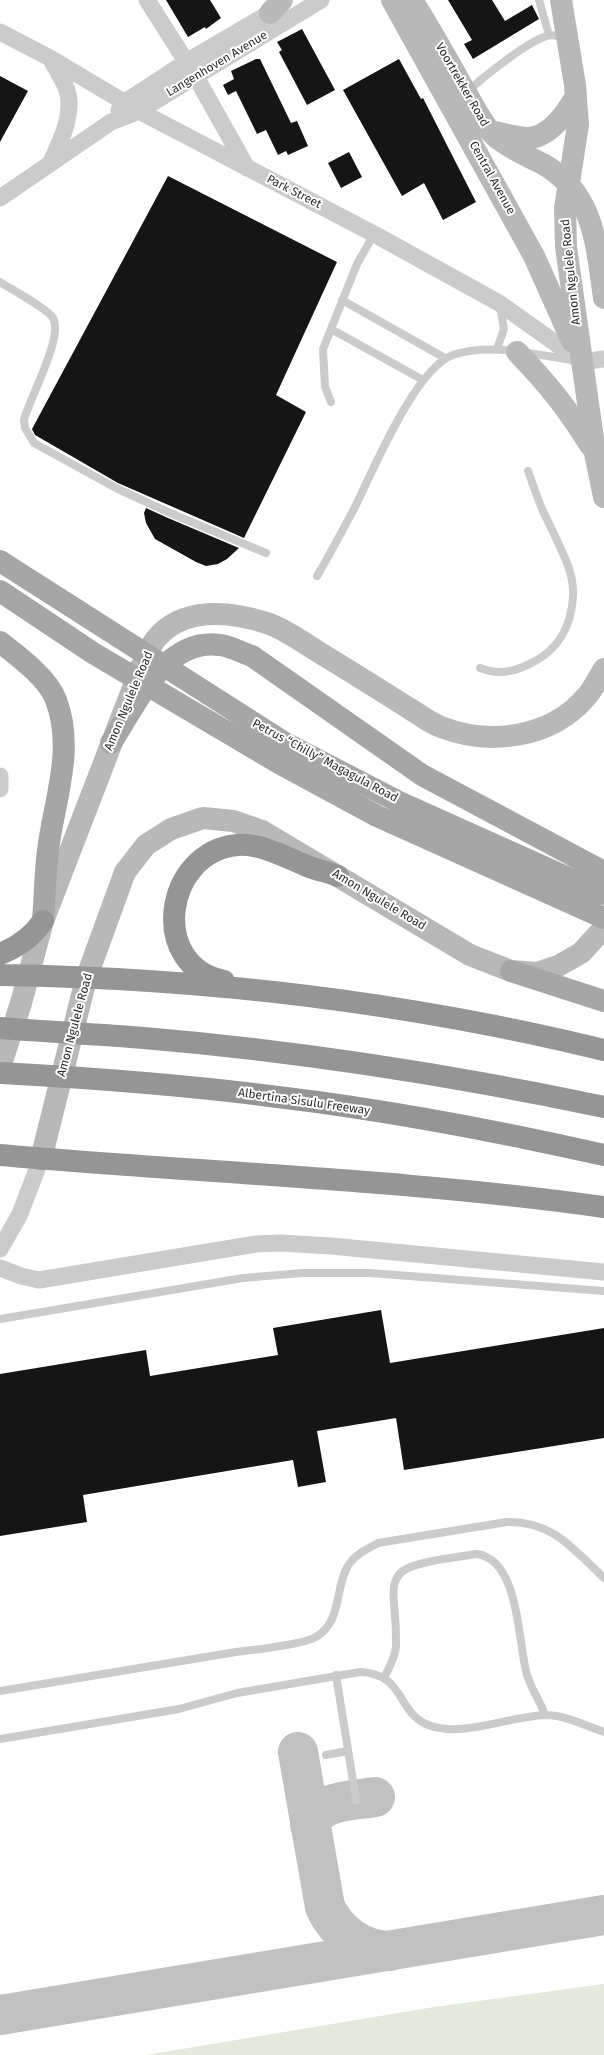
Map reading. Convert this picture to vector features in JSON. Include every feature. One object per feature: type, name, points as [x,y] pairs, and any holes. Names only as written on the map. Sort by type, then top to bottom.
[{"type":"highway","points":[[338,876],[308,866],[276,852],[239,845],[221,848],[205,855],[193,866],[183,880],[177,894],[175,924],[181,951],[196,969],[218,980],[293,994],[438,1015],[552,1037],[604,1050]]},
{"type":"highway","points":[[0,954],[12,949],[33,934],[43,920]]},
{"type":"highway","points":[[0,975],[159,981],[293,994]]},
{"type":"highway","points":[[0,1028],[144,1038],[296,1055],[418,1072],[604,1107]]},
{"type":"highway","name":"Albertina Sisulu Freeway","points":[[0,1073],[124,1081],[278,1097],[534,1139],[604,1155]]},
{"type":"highway","points":[[0,1155],[366,1181],[536,1197],[604,1207]]},
{"type":"main road","name":"Central Avenue","points":[[392,0],[534,256],[582,362]]},
{"type":"main road","name":"Voortrekker Road","points":[[412,0],[490,131],[512,147],[554,171],[568,182],[582,201],[590,216],[604,298]]},
{"type":"main road","points":[[561,0],[559,38],[576,96],[578,125],[577,145],[568,182]]},
{"type":"main road","points":[[490,131],[529,138],[556,124],[565,115],[576,96]]},
{"type":"main road","name":"Amon Ngulele Road","points":[[568,182],[564,226],[582,362]]},
{"type":"main road","points":[[507,351],[548,384],[564,404],[595,453]]},
{"type":"main road","points":[[582,362],[595,453],[604,497]]},
{"type":"main road","name":"Petrus “Chilly” Magagula Road","points":[[0,561],[207,695],[285,743],[399,802],[604,894]]},
{"type":"main road","name":"Petrus “Chilly” Magagula Road","points":[[0,591],[93,653],[279,764],[377,816],[604,918]]},
{"type":"main road","name":"Amon Ngulele Road","points":[[0,1067],[43,920],[141,667],[154,640],[168,628],[188,617],[209,614],[238,616],[268,624],[300,641],[440,727],[469,736],[503,738],[532,732],[565,716],[587,697],[604,669]]},
{"type":"main road","points":[[0,642],[24,661],[48,687],[56,700],[61,719],[65,751],[48,850],[43,920]]},
{"type":"main road","points":[[111,743],[154,677],[172,657],[193,646],[220,645],[252,656],[422,775],[604,872]]},
{"type":"main road","name":"Amon Ngulele Road","points":[[41,1159],[86,979],[125,872],[146,845],[171,829],[203,818],[233,820],[262,831],[470,955],[511,971],[537,973],[558,966],[581,953],[604,928]]},
{"type":"main road","points":[[511,971],[604,1001]]},
{"type":"street","points":[[147,0],[196,77],[247,168]]},
{"type":"street","name":"Langenhoven Avenue","points":[[0,198],[132,107],[186,62],[276,7],[291,0]]},
{"type":"street","name":"Langenhoven Avenue","points":[[132,107],[196,77],[321,0]]},
{"type":"street","name":"Park Street","points":[[0,32],[50,58],[132,107],[374,234],[499,303],[582,362]]},
{"type":"street","points":[[50,58],[64,84],[70,103],[64,132],[51,162]]},
{"type":"street","points":[[582,362],[604,359]]},
{"type":"street","points":[[0,776],[0,789]]},
{"type":"street","points":[[0,1249],[19,1216],[41,1159]]},
{"type":"street","points":[[0,1268],[20,1276],[39,1280],[256,1244],[281,1243],[339,1246],[604,1272]]},
{"type":"lane","points":[[466,93],[482,78],[525,48],[559,38],[539,0]]},
{"type":"lane","points":[[331,402],[325,387],[323,349],[357,264],[374,234]]},
{"type":"lane","points":[[0,282],[49,313],[55,323],[53,345],[24,420],[25,428],[34,443],[116,488],[170,513],[266,553]]},
{"type":"lane","points":[[342,300],[445,358]]},
{"type":"lane","points":[[499,303],[507,351]]},
{"type":"lane","points":[[331,329],[423,380]]},
{"type":"lane","points":[[317,576],[354,508],[389,436],[423,380],[445,358],[467,351],[507,351],[582,362]]},
{"type":"lane","points":[[480,668],[492,672],[511,672],[543,656],[557,644],[571,615],[572,584],[568,565],[528,471]]},
{"type":"lane","points":[[0,1319],[242,1278],[302,1273],[370,1273],[604,1291]]},
{"type":"lane","points":[[0,1691],[269,1647],[315,1637],[324,1630],[334,1615],[342,1584],[349,1565],[361,1552],[378,1543],[507,1522],[522,1522],[542,1527],[554,1534],[604,1578]]},
{"type":"lane","points":[[384,1678],[392,1661],[396,1647],[396,1618],[392,1594],[395,1581],[400,1574],[408,1568],[417,1565],[477,1554],[484,1555],[492,1560],[499,1568],[512,1592],[526,1673],[545,1715]]},
{"type":"lane","points":[[0,1739],[179,1709],[237,1693],[336,1675],[365,1672],[384,1678],[399,1692],[408,1710],[420,1721],[432,1726],[460,1728],[545,1715],[561,1718],[604,1732]]},
{"type":"lane","points":[[336,1675],[356,1800]]},
{"type":"lane","points":[[326,1755],[348,1752]]},
{"type":"green space","points":[[604,1984],[604,2055],[146,2055],[434,2007]]},
{"type":"building","points":[[166,0],[210,0],[221,18],[206,29],[205,27],[188,37]]},
{"type":"building","points":[[448,0],[492,0],[505,21],[532,5],[539,19],[473,59],[464,44],[472,40]]},
{"type":"building","points":[[302,29],[335,90],[307,105],[279,52],[282,50],[277,42]]},
{"type":"building","points":[[256,59],[260,59],[291,123],[297,121],[308,146],[288,155],[286,151],[278,155],[266,130],[257,134],[236,91],[228,95],[223,85],[234,79],[231,71]]},
{"type":"building","points":[[399,59],[421,99],[423,98],[476,202],[443,220],[424,183],[402,196],[343,90]]},
{"type":"building","points":[[0,76],[28,91],[0,142]]},
{"type":"building","points":[[349,152],[362,177],[341,188],[328,163]]},
{"type":"building","points":[[168,176],[337,262],[276,395],[306,412],[244,538],[118,483],[35,435],[32,429]]},
{"type":"building","points":[[146,508],[239,548],[227,559],[218,564],[206,566],[196,562],[155,539],[146,523],[144,513]]},
{"type":"building","points":[[381,1310],[390,1363],[604,1328],[604,1438],[404,1470],[396,1418],[317,1431],[326,1482],[298,1487],[293,1460],[83,1495],[87,1522],[0,1536],[0,1374],[146,1350],[150,1376],[278,1355],[273,1328]]},
{"type":"taxiway","points":[[298,1752],[325,1907],[336,1925],[351,1938],[369,1947],[390,1951]]},
{"type":"taxiway","points":[[310,1825],[314,1816],[328,1806],[347,1801],[375,1797]]},
{"type":"taxiway","points":[[0,2015],[604,1915]]}]
